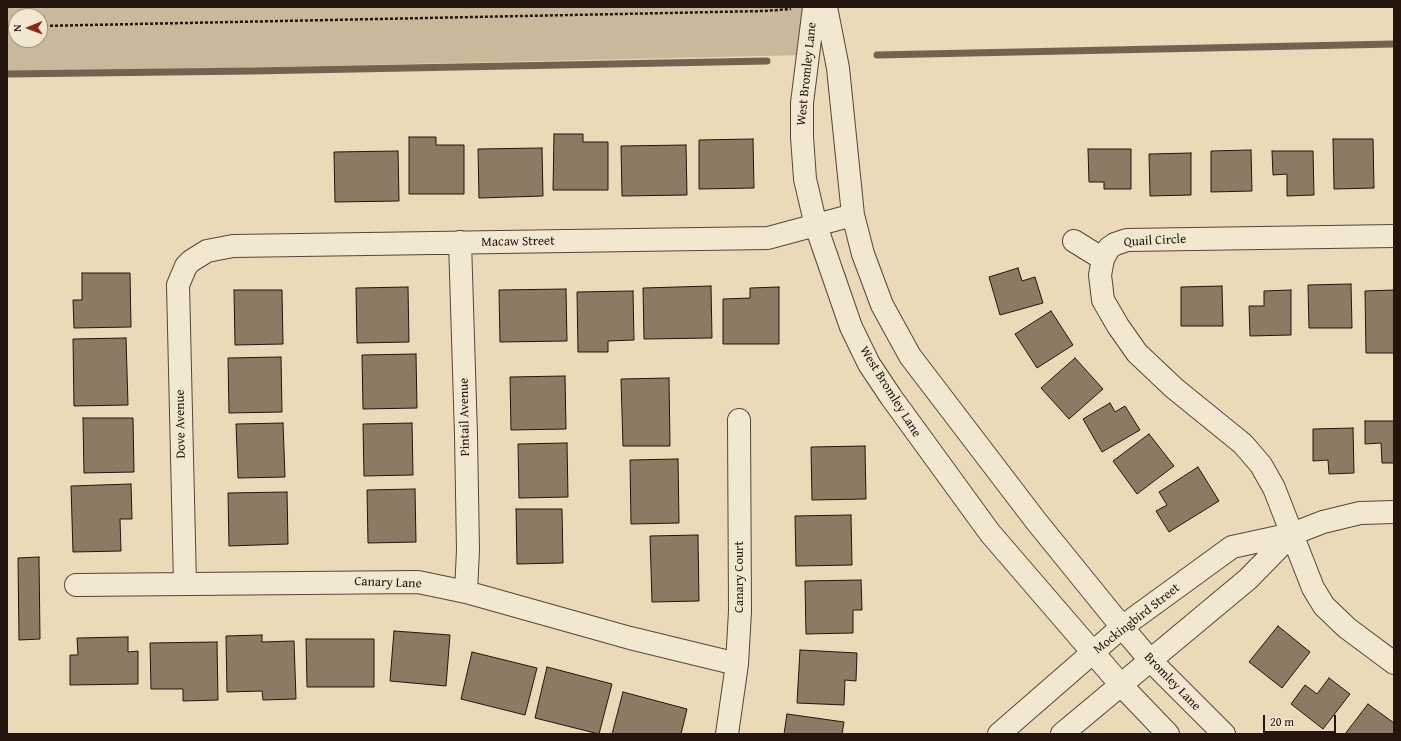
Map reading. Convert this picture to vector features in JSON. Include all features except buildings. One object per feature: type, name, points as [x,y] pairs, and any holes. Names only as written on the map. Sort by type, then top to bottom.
[{"type":"street","name":"West Bromley Lane","points":[[814,7],[802,103],[802,137],[805,179],[816,226],[851,327],[869,364],[890,397],[990,533],[1093,652]]},
{"type":"street","name":"West Bromley Lane","points":[[826,7],[838,68],[852,215],[863,254],[882,305],[910,356],[1036,522],[1122,627]]},
{"type":"street","name":"Macaw Street","points":[[186,266],[207,251],[233,246],[768,238],[852,215]]},
{"type":"street","name":"Quail Circle","points":[[1103,259],[1109,248],[1115,244],[1127,240],[1394,236]]},
{"type":"street","points":[[1074,241],[1103,259],[1100,275],[1100,286],[1103,300],[1118,326],[1137,353],[1174,388],[1243,444],[1261,465],[1274,488],[1313,588],[1324,606],[1347,628],[1394,663]]},
{"type":"street","name":"Pintail Avenue","points":[[460,242],[468,550],[466,592]]},
{"type":"street","name":"Dove Avenue","points":[[184,584],[178,285],[186,266]]},
{"type":"street","name":"Canary Court","points":[[727,734],[737,664],[740,611],[739,420]]},
{"type":"street","name":"Mockingbird Street","points":[[999,734],[1122,627],[1232,547],[1292,534],[1324,522],[1360,513],[1394,512]]},
{"type":"street","name":"Mockingbird Street","points":[[1062,734],[1248,579],[1292,534]]},
{"type":"street","name":"Canary Lane","points":[[76,585],[418,582],[466,592],[630,638],[737,664]]},
{"type":"street","name":"Bromley Lane","points":[[1122,627],[1150,660],[1224,734]]},
{"type":"street","points":[[1093,652],[1121,685],[1168,734]]},
{"type":"path","points":[[48,26],[783,9]]},
{"type":"shaded area","points":[[7,7],[814,7],[808,55],[7,73]]},
{"type":"waterway","points":[[877,55],[1394,44]]},
{"type":"waterway","points":[[7,74],[767,61]]}]
